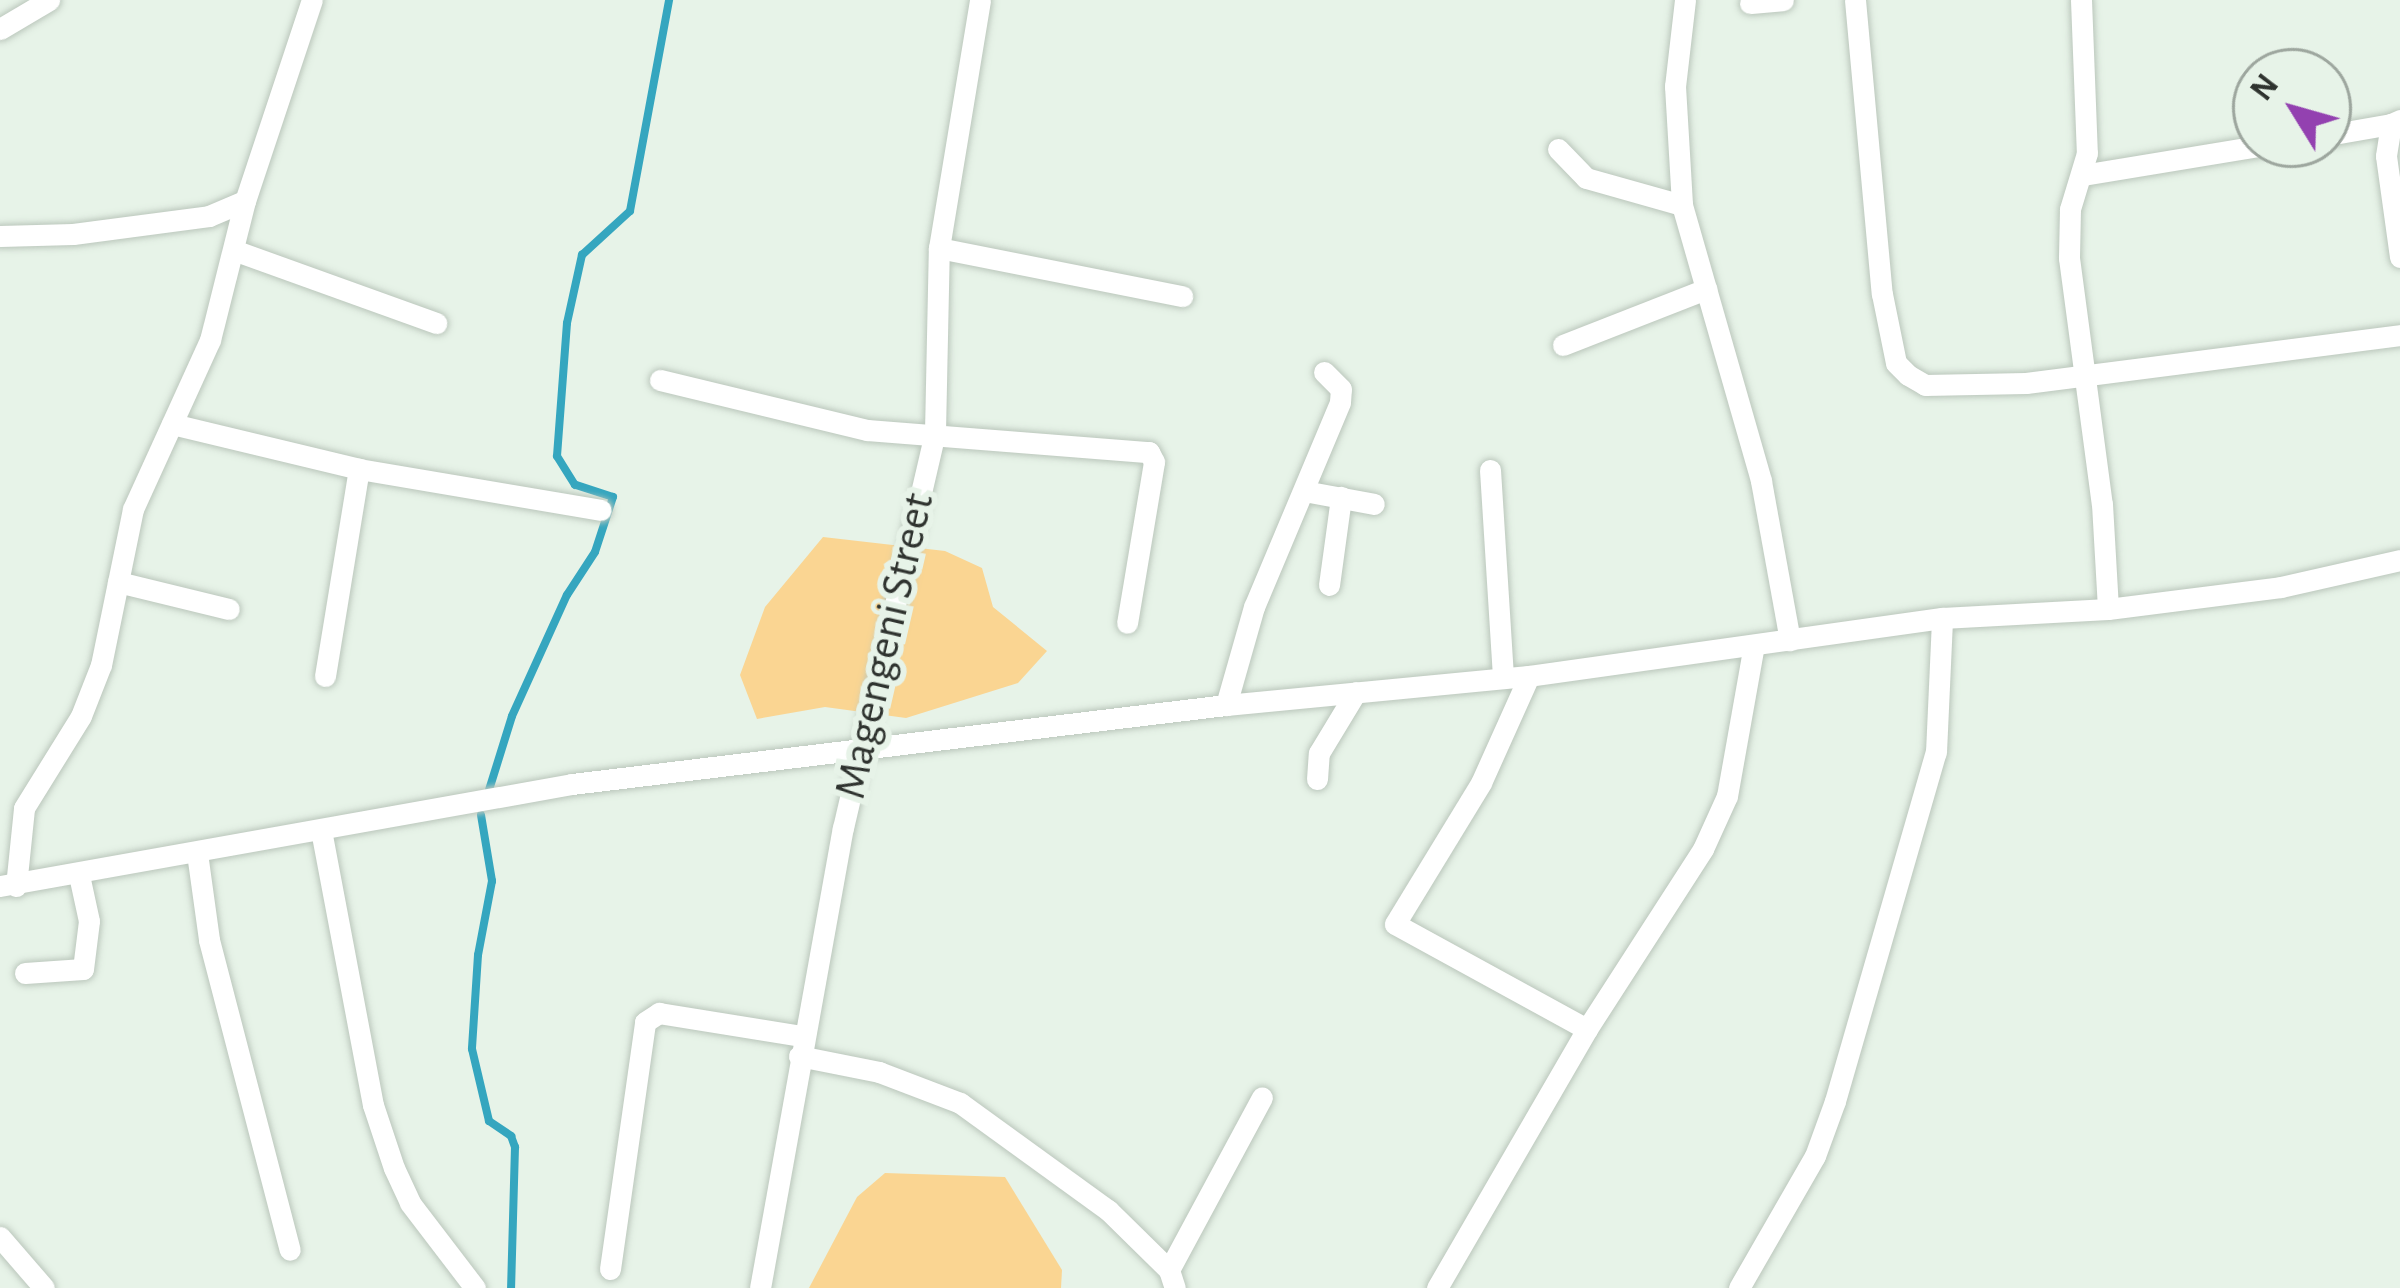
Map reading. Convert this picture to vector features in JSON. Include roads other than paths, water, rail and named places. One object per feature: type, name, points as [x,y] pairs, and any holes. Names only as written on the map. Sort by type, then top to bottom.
[{"type":"street","points":[[0,29],[50,0]]},
{"type":"street","points":[[312,0],[245,201],[210,340],[133,509],[101,665],[81,716],[24,808],[8,886],[572,784],[859,753],[1226,705],[1529,676],[1942,618],[2108,609],[2281,587],[2400,560]]},
{"type":"street","name":"Magengeni Street","points":[[760,1288],[800,1046],[859,753],[934,432],[939,248],[980,0]]},
{"type":"street","points":[[1685,0],[1676,86],[1682,205],[1761,482],[1790,640]]},
{"type":"street","points":[[1750,3],[1783,0]]},
{"type":"street","points":[[1856,0],[1868,179],[1896,363],[1925,385],[2083,377],[2400,335]]},
{"type":"street","points":[[2081,0],[2087,101],[2083,175],[2069,209],[2068,258],[2102,504],[2108,609]]},
{"type":"street","points":[[2352,130],[2395,122],[2387,171],[2400,257]]},
{"type":"street","points":[[1558,149],[1586,178],[1682,205]]},
{"type":"street","points":[[2083,175],[2232,151]]},
{"type":"street","points":[[0,236],[73,234],[208,216],[245,201]]},
{"type":"street","points":[[939,248],[1182,296]]},
{"type":"street","points":[[236,251],[436,323]]},
{"type":"street","points":[[1563,345],[1706,289]]},
{"type":"street","points":[[1226,705],[1254,607],[1340,402],[1341,389],[1324,372]]},
{"type":"street","points":[[660,380],[867,430],[1149,452],[1154,462],[1127,622]]},
{"type":"street","points":[[172,424],[359,469],[601,510]]},
{"type":"street","points":[[325,676],[359,469]]},
{"type":"street","points":[[1490,470],[1504,678]]},
{"type":"street","points":[[1304,491],[1374,505]]},
{"type":"street","points":[[1329,585],[1340,497]]},
{"type":"street","points":[[118,582],[229,609]]},
{"type":"street","points":[[1738,1288],[1815,1156],[1835,1101],[1936,752],[1942,618]]},
{"type":"street","points":[[1437,1288],[1587,1029],[1669,907],[1727,796],[1754,644]]},
{"type":"street","points":[[1529,676],[1481,783],[1395,924],[1587,1029]]},
{"type":"street","points":[[1317,779],[1318,753],[1356,692]]},
{"type":"street","points":[[321,830],[373,1105],[394,1168],[410,1203],[475,1288]]},
{"type":"street","points":[[197,853],[213,958],[290,1250]]},
{"type":"street","points":[[25,973],[83,969],[89,921],[80,874]]},
{"type":"street","points":[[610,1269],[645,1022],[659,1013],[800,1046],[960,1103],[1108,1210],[1172,1279],[1262,1097]]},
{"type":"street","points":[[0,1237],[44,1288]]},
{"type":"waterway","points":[[489,790],[512,716],[567,595],[595,552],[613,497],[575,485],[557,456],[567,323],[582,255],[630,211],[669,0]]},
{"type":"waterway","points":[[481,815],[492,881],[478,955],[472,1049],[489,1121],[511,1136],[515,1147],[511,1288]]}]
